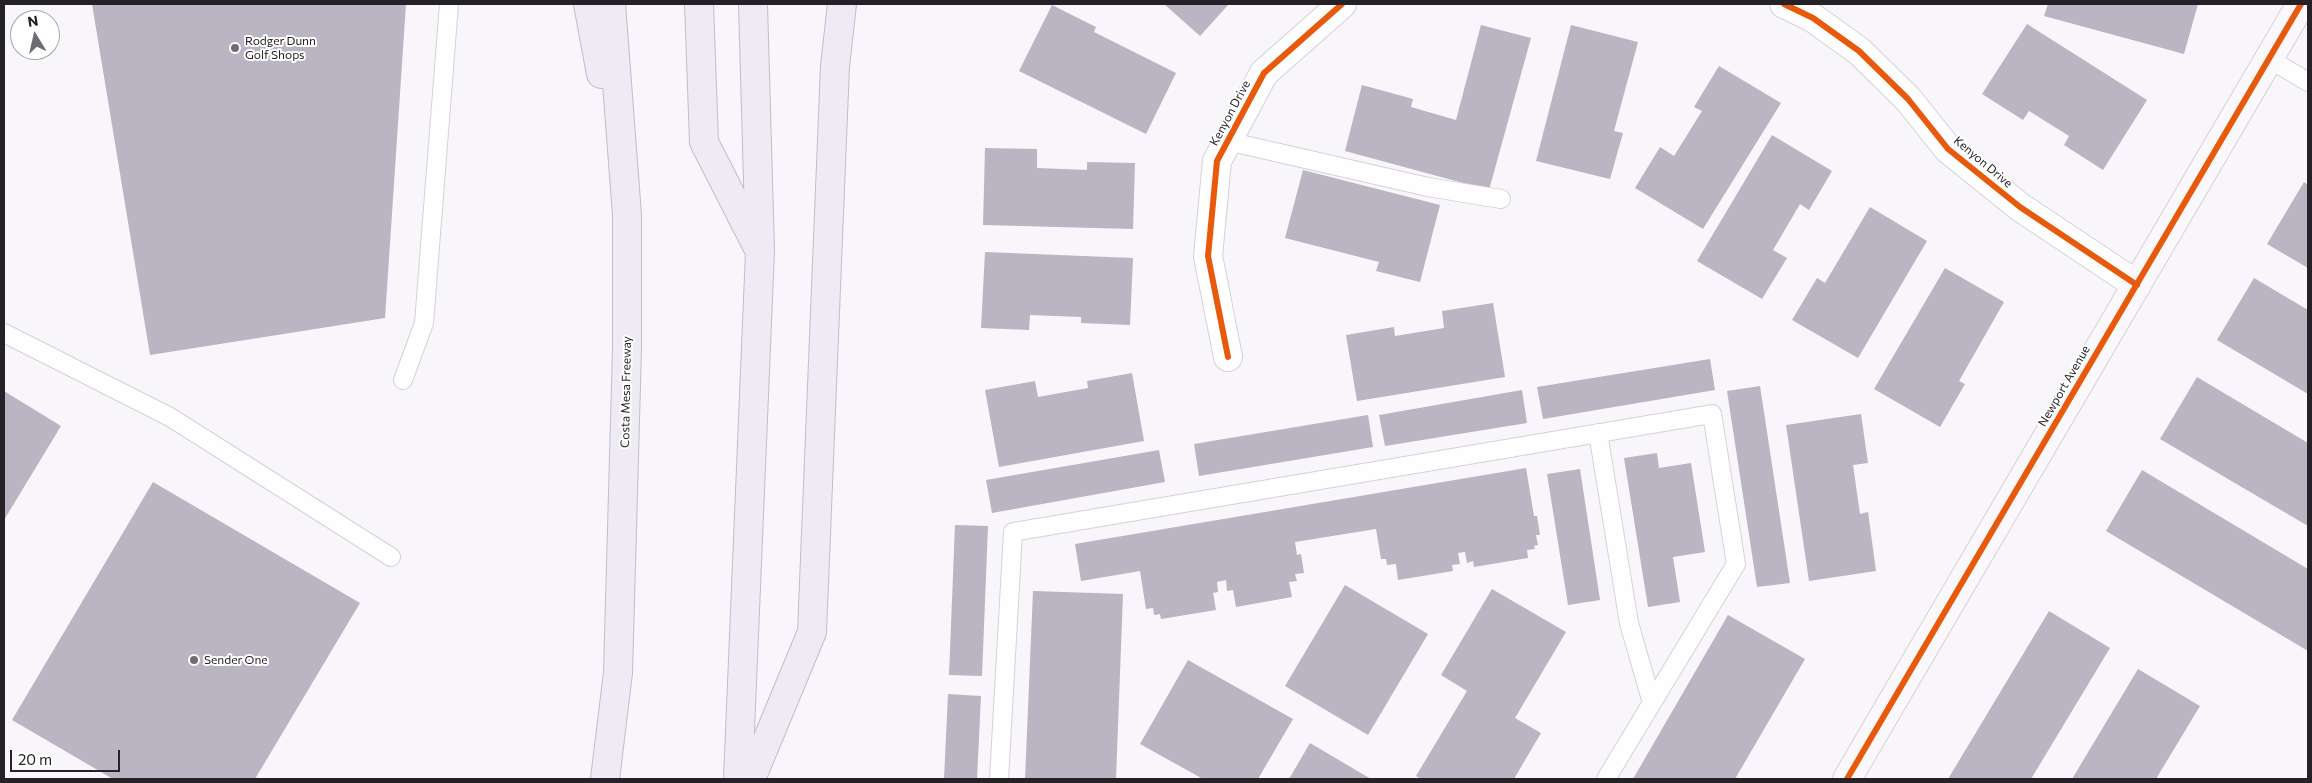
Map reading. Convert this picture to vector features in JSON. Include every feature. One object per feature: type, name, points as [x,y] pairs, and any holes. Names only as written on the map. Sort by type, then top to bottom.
[{"type":"highway","points":[[588,4],[627,215]]},
{"type":"highway","name":"Costa Mesa Freeway","points":[[606,779],[618,673],[627,349],[627,215],[611,4]]},
{"type":"highway","points":[[699,4],[704,142],[760,252]]},
{"type":"highway","points":[[738,779],[760,252],[753,4]]},
{"type":"highway","points":[[751,779],[812,632],[835,66],[842,4]]},
{"type":"street","name":"Kenyon Drive","points":[[1228,357],[1208,256],[1217,161],[1264,73],[1342,4]]},
{"type":"street","name":"Kenyon Drive","points":[[1784,4],[1813,18],[1859,51],[1908,99],[1948,149],[2020,208],[2137,285]]},
{"type":"street","name":"Newport Avenue","points":[[1847,779],[2301,4]]},
{"type":"lane","points":[[404,380],[424,323],[449,4]]},
{"type":"lane","points":[[2268,58],[2308,82]]},
{"type":"lane","points":[[1227,141],[1428,187],[1501,199]]},
{"type":"lane","points":[[4,334],[170,417],[391,557]]},
{"type":"lane","points":[[999,779],[1014,532],[1712,414],[1736,564],[1606,779]]},
{"type":"lane","points":[[1598,433],[1629,623],[1652,703]]},
{"type":"building","points":[[92,4],[406,4],[385,318],[150,355]]},
{"type":"building","points":[[1164,4],[1229,4],[1200,36]]},
{"type":"building","points":[[2048,4],[2198,4],[2184,54],[2044,16]]},
{"type":"building","points":[[1052,5],[1096,27],[1094,32],[1176,73],[1146,134],[1019,71]]},
{"type":"building","points":[[2027,24],[2147,100],[2103,170],[2064,145],[2069,136],[2029,111],[2023,120],[1982,94]]},
{"type":"building","points":[[1481,25],[1531,38],[1489,190],[1345,151],[1362,85],[1413,99],[1411,107],[1456,120]]},
{"type":"building","points":[[1571,25],[1638,42],[1614,131],[1623,133],[1610,179],[1536,161]]},
{"type":"building","points":[[1719,66],[1781,103],[1703,229],[1635,188],[1660,147],[1674,156],[1702,111],[1694,107]]},
{"type":"building","points":[[1772,135],[1832,171],[1809,210],[1800,204],[1773,250],[1787,258],[1762,299],[1697,261]]},
{"type":"building","points":[[985,148],[1037,149],[1037,168],[1087,170],[1087,162],[1135,163],[1133,229],[983,225]]},
{"type":"building","points":[[1303,170],[1440,205],[1420,282],[1376,271],[1379,262],[1285,238]]},
{"type":"building","points":[[2304,182],[2308,185],[2308,268],[2267,244]]},
{"type":"building","points":[[1870,207],[1927,241],[1858,358],[1792,320],[1817,278],[1825,283]]},
{"type":"building","points":[[985,252],[1133,258],[1130,325],[1081,323],[1081,317],[1030,315],[1029,330],[981,328]]},
{"type":"building","points":[[1945,268],[2004,302],[1959,381],[1965,384],[1940,427],[1874,389]]},
{"type":"building","points":[[2254,278],[2308,310],[2308,394],[2217,340]]},
{"type":"building","points":[[1493,303],[1505,377],[1357,401],[1346,335],[1394,327],[1395,336],[1444,328],[1442,311]]},
{"type":"building","points":[[1710,359],[1715,390],[1543,419],[1537,387]]},
{"type":"building","points":[[1132,373],[1144,441],[999,467],[985,390],[1035,381],[1038,397],[1088,388],[1087,381]]},
{"type":"building","points":[[2197,377],[2308,443],[2308,526],[2160,439]]},
{"type":"building","points":[[1760,386],[1790,583],[1757,587],[1727,391]]},
{"type":"building","points":[[1522,390],[1527,423],[1385,446],[1379,415]]},
{"type":"building","points":[[4,391],[61,426],[4,520]]},
{"type":"building","points":[[1861,414],[1868,463],[1853,465],[1860,514],[1868,512],[1876,571],[1809,581],[1786,425]]},
{"type":"building","points":[[1368,415],[1373,447],[1199,476],[1194,444]]},
{"type":"building","points":[[1159,450],[1165,482],[992,513],[986,480]]},
{"type":"building","points":[[1657,453],[1659,468],[1691,463],[1705,552],[1673,557],[1680,602],[1648,607],[1624,458]]},
{"type":"building","points":[[1526,468],[1534,516],[1537,516],[1540,535],[1536,535],[1538,545],[1534,546],[1535,549],[1527,550],[1528,558],[1474,567],[1473,561],[1467,563],[1465,552],[1458,553],[1460,564],[1452,565],[1453,571],[1398,580],[1396,564],[1387,565],[1386,559],[1381,559],[1376,529],[1295,542],[1297,555],[1301,554],[1304,573],[1295,574],[1297,581],[1289,582],[1292,597],[1236,607],[1233,590],[1227,591],[1226,580],[1217,582],[1218,592],[1213,593],[1216,610],[1161,619],[1160,614],[1154,615],[1153,608],[1146,609],[1140,571],[1081,581],[1075,544]]},
{"type":"building","points":[[1580,469],[1600,600],[1568,605],[1547,474]]},
{"type":"building","points":[[2142,470],[2308,569],[2308,651],[2106,531]]},
{"type":"building","points":[[153,482],[360,603],[255,779],[113,779],[12,720]]},
{"type":"building","points":[[955,525],[988,526],[982,676],[949,675]]},
{"type":"building","points":[[1345,585],[1428,634],[1368,735],[1285,686]]},
{"type":"building","points":[[1492,589],[1566,632],[1515,718],[1541,733],[1514,779],[1421,779],[1416,776],[1467,691],[1441,675]]},
{"type":"building","points":[[1033,591],[1123,594],[1116,779],[1025,779]]},
{"type":"building","points":[[2049,611],[2110,648],[2031,779],[1948,779]]},
{"type":"building","points":[[1728,615],[1805,659],[1735,779],[1633,779]]},
{"type":"building","points":[[1188,660],[1293,719],[1258,779],[1203,779],[1140,744]]},
{"type":"building","points":[[2138,669],[2200,706],[2156,779],[2072,779]]},
{"type":"building","points":[[948,694],[981,696],[977,779],[944,779]]},
{"type":"building","points":[[1310,743],[1371,779],[1289,779]]},
{"type":"cycle path","points":[[1228,357],[1208,256],[1217,161],[1264,73],[1342,4]]},
{"type":"cycle path","points":[[1784,4],[1813,18],[1859,51],[1908,99],[1948,149],[2020,207],[2137,285]]},
{"type":"cycle path","points":[[1847,779],[2301,4]]},
{"type":"place","name":"Rodger Dunn Golf Shops","points":[[235,48]]},
{"type":"place","name":"Sender One","points":[[194,660]]}]
